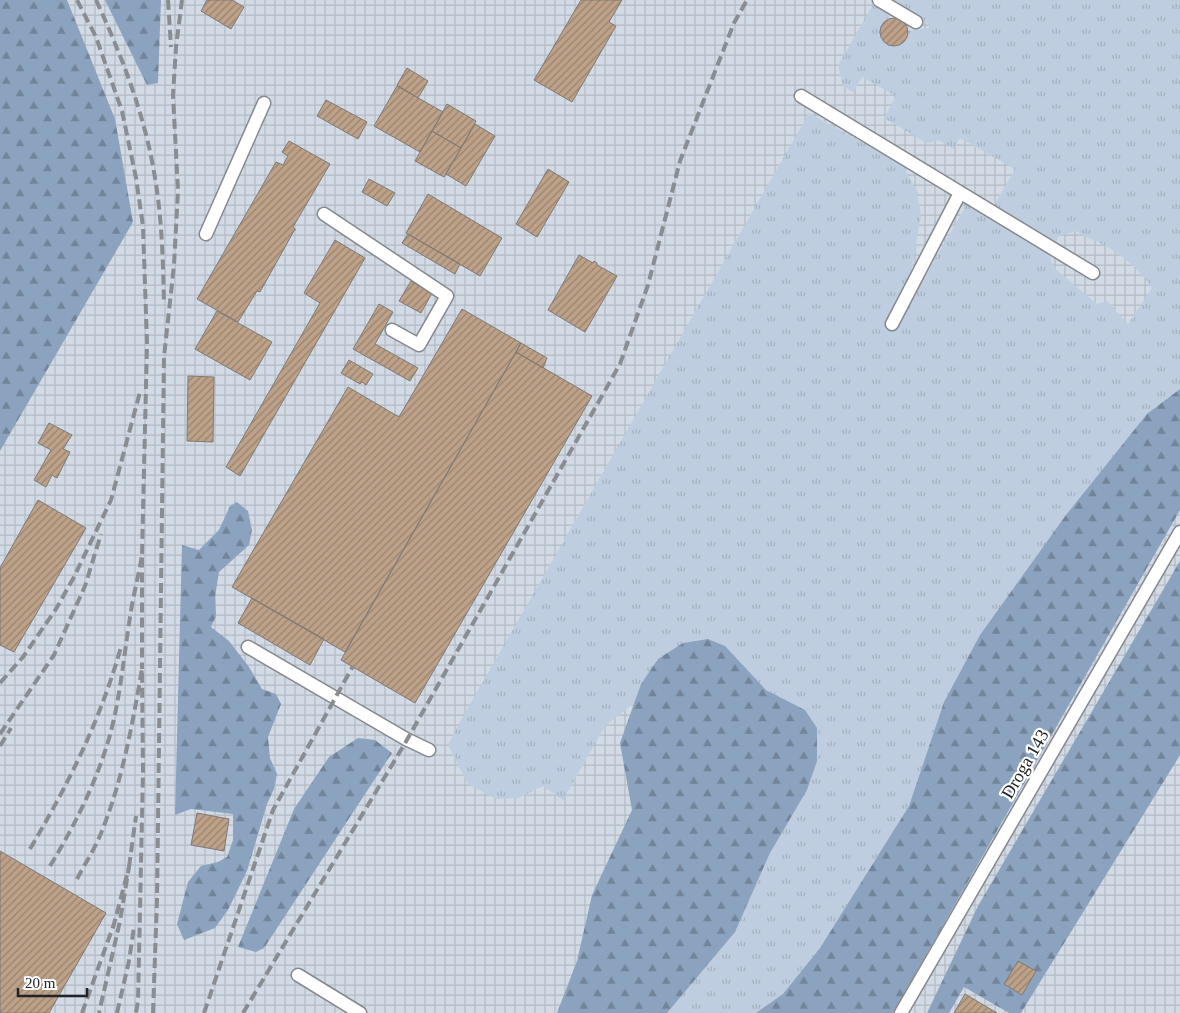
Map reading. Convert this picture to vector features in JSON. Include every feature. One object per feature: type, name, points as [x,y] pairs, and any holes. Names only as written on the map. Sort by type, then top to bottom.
[{"type":"lane","points":[[879,0],[916,22]]},
{"type":"lane","points":[[801,96],[1093,273]]},
{"type":"lane","points":[[206,234],[264,103]]},
{"type":"lane","points":[[892,324],[960,193]]},
{"type":"lane","points":[[324,214],[447,296],[419,345],[392,330]]},
{"type":"lane","name":"Droga 143","points":[[901,1013],[1180,532]]},
{"type":"lane","points":[[248,647],[430,750]]},
{"type":"lane","points":[[298,975],[360,1013]]},
{"type":"shaded area","points":[[0,0],[1180,0],[1180,1013],[0,1013]]},
{"type":"green space","points":[[0,0],[67,0],[115,119],[133,222],[0,451]]},
{"type":"green space","points":[[105,0],[161,0],[158,83],[147,85]]},
{"type":"green space","points":[[895,0],[1180,0],[1180,389],[1147,415],[1066,515],[980,635],[944,702],[909,806],[820,948],[783,994],[756,1013],[667,1013],[735,932],[770,853],[807,790],[805,710],[766,690],[725,646],[708,639],[683,643],[658,659],[641,684],[635,702],[605,726],[563,800],[543,786],[519,798],[496,799],[468,784],[448,745],[809,113],[902,165],[917,191],[921,215],[911,273],[918,283],[926,275],[971,197],[992,209],[1015,169],[960,138],[953,149],[939,140],[927,143],[884,118],[896,96],[862,77],[853,92],[843,86],[838,65],[874,3],[891,13],[880,33],[883,41],[889,45],[902,43],[908,31],[929,28],[930,25]],"holes":[[[1077,231],[1123,257],[1152,288],[1128,324],[1107,301],[1097,304],[1053,267],[1050,254],[1059,236]]]},
{"type":"green space","points":[[1180,389],[1180,510],[893,1013],[756,1013],[783,994],[820,948],[909,806],[944,702],[980,635],[1066,515],[1147,414]]},
{"type":"green space","points":[[237,502],[248,511],[252,530],[249,545],[219,572],[215,597],[216,616],[211,627],[229,641],[249,667],[262,689],[276,694],[281,704],[268,737],[270,758],[277,774],[274,789],[267,804],[247,871],[228,910],[215,928],[184,940],[177,924],[188,882],[201,866],[218,862],[227,857],[233,840],[233,814],[191,809],[175,815],[182,545],[199,550],[219,530],[230,506]]},
{"type":"green space","points":[[1180,561],[1180,755],[1021,1013],[1009,1013],[964,987],[949,1013],[927,1013],[978,906]]},
{"type":"green space","points":[[708,639],[725,646],[766,690],[805,710],[817,728],[817,761],[807,790],[770,853],[735,932],[667,1013],[557,1013],[577,961],[592,895],[632,810],[620,743],[641,684],[658,659],[683,643]]},
{"type":"green space","points":[[358,738],[375,740],[392,753],[264,948],[256,952],[238,947],[294,809],[329,757]]},
{"type":"building","points":[[207,0],[232,0],[244,7],[231,29],[201,11]]},
{"type":"building","points":[[581,0],[622,0],[609,22],[616,26],[572,102],[534,80]]},
{"type":"building","points":[[894,18],[904,22],[908,32],[904,42],[894,46],[884,42],[880,32],[884,22]]},
{"type":"building","points":[[407,68],[428,81],[418,98],[397,85]]},
{"type":"building","points":[[397,86],[443,112],[420,152],[374,126]]},
{"type":"building","points":[[326,100],[367,122],[358,139],[317,116]]},
{"type":"building","points":[[447,104],[476,121],[461,148],[432,131]]},
{"type":"building","points":[[475,124],[495,136],[466,186],[446,174]]},
{"type":"building","points":[[432,131],[461,148],[444,177],[415,161]]},
{"type":"building","points":[[289,141],[330,164],[293,227],[295,229],[260,292],[257,291],[238,322],[197,299],[276,162],[283,165],[288,156],[282,152]]},
{"type":"building","points":[[548,169],[569,182],[537,237],[516,224]]},
{"type":"building","points":[[369,179],[395,193],[387,206],[362,192]]},
{"type":"building","points":[[428,194],[502,238],[480,276],[406,233]]},
{"type":"building","points":[[408,234],[460,264],[455,274],[402,243]]},
{"type":"building","points":[[335,240],[365,258],[240,476],[226,467],[320,303],[304,293]]},
{"type":"building","points":[[579,255],[593,263],[594,261],[597,265],[617,276],[585,332],[548,310]]},
{"type":"building","points":[[411,281],[432,293],[421,313],[399,301]]},
{"type":"building","points":[[379,304],[393,312],[375,344],[418,368],[410,381],[353,349]]},
{"type":"building","points":[[462,309],[521,343],[345,652],[232,587],[348,387],[399,417]]},
{"type":"building","points":[[217,311],[272,342],[250,380],[195,349]]},
{"type":"building","points":[[521,343],[547,358],[543,368],[516,352]]},
{"type":"building","points":[[516,352],[592,396],[415,703],[341,660]]},
{"type":"building","points":[[349,360],[373,374],[366,385],[362,382],[360,384],[341,373]]},
{"type":"building","points":[[188,376],[214,377],[213,442],[187,441]]},
{"type":"building","points":[[49,423],[72,435],[63,449],[70,452],[57,478],[52,475],[46,487],[34,480],[51,450],[38,443]]},
{"type":"building","points":[[38,500],[86,528],[14,652],[0,645],[0,568]]},
{"type":"building","points":[[252,598],[324,639],[310,665],[238,623]]},
{"type":"building","points":[[197,813],[229,819],[224,851],[191,845]]},
{"type":"building","points":[[0,851],[106,913],[49,1013],[0,1013]]},
{"type":"building","points":[[1018,961],[1036,971],[1022,995],[1004,984]]},
{"type":"building","points":[[965,994],[997,1013],[954,1013]]},
{"type":"railway","points":[[77,0],[96,37],[122,111],[136,178],[143,226],[147,343],[142,555]]},
{"type":"railway","points":[[96,0],[131,84],[150,150],[157,188],[163,254],[164,304]]},
{"type":"railway","points":[[168,0],[171,47]]},
{"type":"railway","points":[[153,1013],[157,900],[164,357],[174,265],[178,191],[173,95],[176,47],[182,0]]},
{"type":"railway","points":[[243,1013],[404,745],[620,364],[648,285],[680,161],[734,23],[747,0]]},
{"type":"railway","points":[[0,683],[23,657],[56,609],[74,577],[111,500],[140,392]]},
{"type":"railway","points":[[0,734],[54,655],[85,586],[101,534]]},
{"type":"railway","points":[[50,866],[84,802],[105,752],[117,704],[131,611],[142,555],[142,669]]},
{"type":"railway","points":[[30,849],[58,800],[82,751],[113,674],[121,647]]},
{"type":"railway","points":[[204,1013],[273,810],[353,666]]},
{"type":"railway","points":[[77,879],[99,838],[114,797],[130,733],[142,669],[143,772],[138,1001],[136,1013]]},
{"type":"railway","points":[[0,746],[11,728]]},
{"type":"railway","points":[[129,867],[136,816]]},
{"type":"railway","points":[[82,1013],[114,924],[129,867],[120,921],[99,1013]]},
{"type":"railway","points":[[117,1013],[129,961],[134,927]]}]
